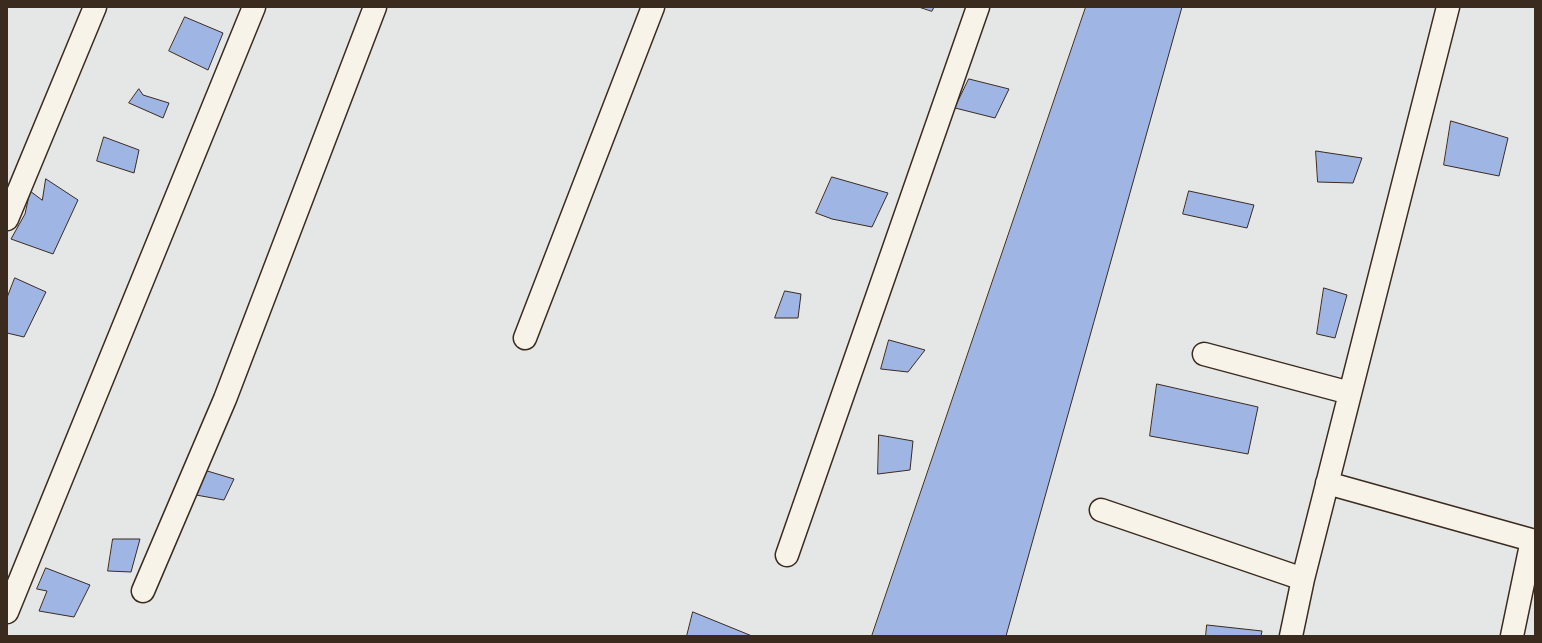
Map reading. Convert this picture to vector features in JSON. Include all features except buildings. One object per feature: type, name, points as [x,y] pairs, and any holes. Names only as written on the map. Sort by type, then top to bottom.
[{"type":"street","points":[[7,220],[95,7]]},
{"type":"street","points":[[7,612],[254,7]]},
{"type":"street","points":[[143,592],[225,399],[375,7]]},
{"type":"street","points":[[525,338],[653,7]]},
{"type":"street","points":[[787,555],[978,7]]},
{"type":"street","points":[[1291,636],[1303,579],[1448,7]]},
{"type":"street","points":[[1204,354],[1350,394]]},
{"type":"street","points":[[1327,483],[1534,540],[1512,636]]},
{"type":"street","points":[[1101,510],[1303,579]]}]
